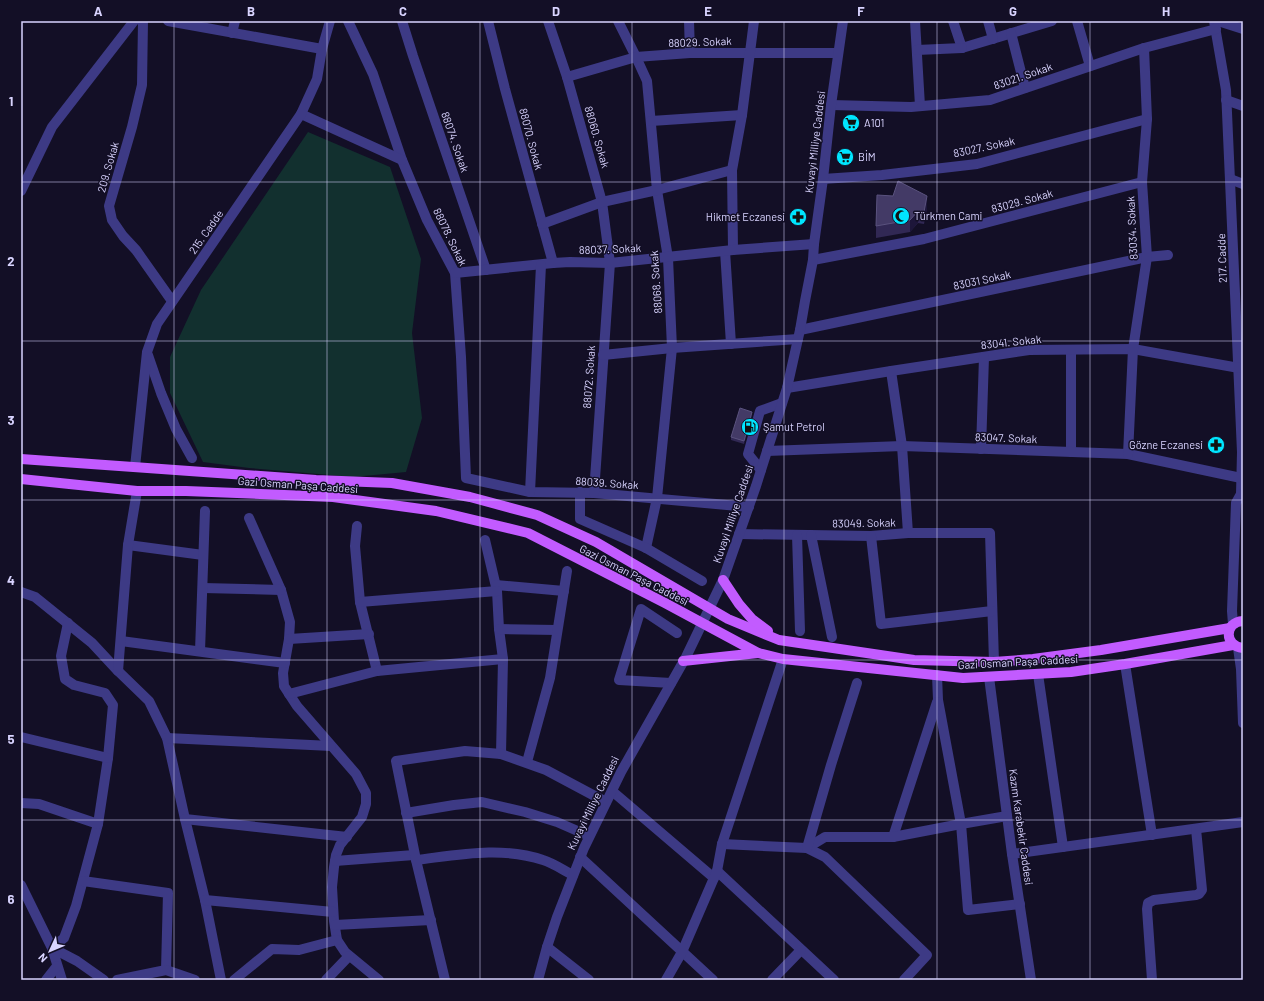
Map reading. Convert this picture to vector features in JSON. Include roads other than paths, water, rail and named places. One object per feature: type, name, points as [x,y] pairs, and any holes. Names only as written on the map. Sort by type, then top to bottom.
[{"type":"main road","name":"Gazi Osman Paşa Caddesi","points":[[21,459],[316,480],[392,483],[470,497],[537,515],[596,542],[710,607],[728,619],[778,640],[914,660],[994,662],[1033,659],[1101,650],[1235,624]]},
{"type":"main road","name":"Gazi Osman Paşa Caddesi","points":[[21,479],[137,491],[186,491],[333,497],[444,513],[528,533],[665,603],[758,653],[783,659],[963,678],[1071,672],[1238,647]]},
{"type":"main road","points":[[723,580],[739,604],[752,619],[778,640]]},
{"type":"main road","points":[[1235,624],[1228,634],[1229,640],[1238,647]]},
{"type":"main road","points":[[683,661],[758,653]]},
{"type":"street","points":[[21,191],[52,127],[134,21]]},
{"type":"street","name":"209. Sokak","points":[[143,21],[142,85],[132,127],[109,206],[112,220],[123,236],[136,250],[172,301]]},
{"type":"street","points":[[168,21],[322,49]]},
{"type":"street","points":[[232,33],[235,21]]},
{"type":"street","name":"215. Cadde","points":[[135,467],[147,352],[157,324],[301,114],[317,79],[322,49],[330,21]]},
{"type":"street","name":"88078. Sokak","points":[[348,21],[373,74],[402,160],[427,220],[455,273],[461,357],[466,478]]},
{"type":"street","name":"88074. Sokak","points":[[402,21],[486,270]]},
{"type":"street","name":"88070. Sokak","points":[[488,21],[505,89],[554,263]]},
{"type":"street","name":"88060. Sokak","points":[[548,21],[567,77],[602,202],[610,263]]},
{"type":"street","name":"88068. Sokak","points":[[618,21],[647,81],[657,190],[668,258],[672,348],[657,498],[646,548]]},
{"type":"street","points":[[689,21],[690,53]]},
{"type":"street","points":[[731,344],[729,251],[732,170],[742,115],[754,21]]},
{"type":"street","name":"Kuvayi Milliye Caddesi","points":[[538,980],[557,917],[589,836],[683,661],[723,580],[761,470],[787,388],[813,260],[831,105],[843,21]]},
{"type":"street","points":[[916,21],[920,106]]},
{"type":"street","points":[[953,21],[962,48]]},
{"type":"street","points":[[988,21],[993,38]]},
{"type":"street","points":[[917,50],[962,48],[1052,21]]},
{"type":"street","points":[[1077,21],[1090,66]]},
{"type":"street","points":[[1216,24],[1243,29]]},
{"type":"street","name":"83021. Sokak","points":[[831,105],[910,107],[990,100],[1216,24]]},
{"type":"street","name":"217. Cadde","points":[[1216,24],[1226,90],[1230,179],[1239,265],[1239,368],[1242,416],[1242,496],[1236,503],[1232,611],[1235,624]]},
{"type":"street","points":[[1011,33],[1025,88]]},
{"type":"street","name":"83034. Sokak","points":[[1128,454],[1133,349],[1147,257],[1142,182],[1147,119],[1144,48]]},
{"type":"street","name":"88029. Sokak","points":[[567,77],[636,57],[690,53],[838,52]]},
{"type":"street","points":[[1226,100],[1243,106]]},
{"type":"street","points":[[301,114],[402,160]]},
{"type":"street","points":[[651,121],[742,115]]},
{"type":"street","name":"83027. Sokak","points":[[823,179],[882,175],[977,164],[1147,119]]},
{"type":"street","points":[[542,224],[602,202],[657,190],[732,170]]},
{"type":"street","points":[[1230,179],[1243,184]]},
{"type":"street","name":"83029. Sokak","points":[[813,260],[924,239],[1142,182]]},
{"type":"street","name":"88037. Sokak","points":[[455,273],[554,263],[610,263],[814,244]]},
{"type":"street","name":"83031 Sokak","points":[[603,355],[731,344],[799,334],[1147,257],[1168,255]]},
{"type":"street","name":"88072. Sokak","points":[[594,493],[610,263]]},
{"type":"street","points":[[530,492],[541,264]]},
{"type":"street","name":"83041. Sokak","points":[[787,388],[1029,350],[1133,349],[1239,368]]},
{"type":"street","points":[[1071,350],[1071,452]]},
{"type":"street","points":[[147,352],[161,393],[176,429],[192,458]]},
{"type":"street","points":[[981,449],[984,357]]},
{"type":"street","points":[[891,371],[902,446],[908,533]]},
{"type":"street","points":[[761,470],[748,454],[760,412],[782,403]]},
{"type":"street","name":"83047. Sokak","points":[[767,451],[902,446],[1128,454],[1241,478]]},
{"type":"street","name":"88039. Sokak","points":[[466,478],[530,492],[580,492],[749,507]]},
{"type":"street","points":[[118,671],[128,545],[137,491]]},
{"type":"street","points":[[580,492],[580,519],[646,548],[702,581]]},
{"type":"street","points":[[200,651],[205,511]]},
{"type":"street","points":[[249,518],[281,590],[290,622],[289,639],[283,673],[284,686],[297,706],[356,774],[366,793],[366,804],[362,817],[340,845],[335,861],[332,887],[333,912],[337,940],[344,952],[379,980]]},
{"type":"street","points":[[357,526],[355,546],[360,602],[377,671]]},
{"type":"street","name":"83049. Sokak","points":[[739,534],[871,536],[908,533],[990,533],[992,611]]},
{"type":"street","points":[[797,535],[800,631]]},
{"type":"street","points":[[811,535],[832,637]]},
{"type":"street","points":[[871,536],[881,624],[992,611],[994,662]]},
{"type":"street","points":[[485,540],[496,588],[503,659],[501,754]]},
{"type":"street","points":[[128,545],[203,555]]},
{"type":"street","points":[[526,762],[550,678],[567,571]]},
{"type":"street","points":[[203,588],[281,590]]},
{"type":"street","points":[[360,602],[496,588],[564,591]]},
{"type":"street","points":[[21,592],[35,597],[92,642],[118,671],[149,701],[167,738],[206,900],[220,980]]},
{"type":"street","points":[[671,683],[619,680],[641,609],[677,633]]},
{"type":"street","points":[[52,948],[64,938],[76,906],[98,824],[108,758],[113,706],[105,693],[74,685],[64,679],[61,656],[68,623]]},
{"type":"street","points":[[499,629],[557,630]]},
{"type":"street","points":[[289,639],[368,634]]},
{"type":"street","points":[[121,641],[285,663]]},
{"type":"street","points":[[1238,647],[1241,669],[1243,724]]},
{"type":"street","points":[[289,694],[377,671],[503,659]]},
{"type":"street","points":[[666,980],[682,952],[715,874],[722,844],[783,659]]},
{"type":"street","points":[[1125,664],[1152,835]]},
{"type":"street","points":[[1038,674],[1063,847]]},
{"type":"street","points":[[937,675],[938,700],[961,824],[968,910],[1020,904]]},
{"type":"street","name":"Kazım Karabekir Caddesi","points":[[989,677],[1012,854],[1031,980]]},
{"type":"street","points":[[807,848],[857,683]]},
{"type":"street","points":[[892,837],[938,700]]},
{"type":"street","points":[[21,737],[108,758]]},
{"type":"street","points":[[167,738],[331,746]]},
{"type":"street","points":[[445,980],[415,858],[396,761],[465,751],[501,754],[526,762],[559,776],[606,802]]},
{"type":"street","points":[[612,791],[715,874],[834,980]]},
{"type":"street","points":[[406,814],[454,805],[482,802],[525,812],[557,822],[589,836]]},
{"type":"street","points":[[21,803],[39,804],[98,824]]},
{"type":"street","points":[[807,848],[825,837],[892,837],[1007,816]]},
{"type":"street","points":[[186,819],[347,837]]},
{"type":"street","points":[[1012,854],[1243,822]]},
{"type":"street","points":[[1152,980],[1147,909],[1148,903],[1154,900],[1200,894],[1202,890],[1196,829]]},
{"type":"street","points":[[722,844],[807,848],[825,857],[927,955],[904,980]]},
{"type":"street","points":[[335,861],[415,858],[480,852],[515,853],[544,860],[573,875]]},
{"type":"street","points":[[580,857],[713,980]]},
{"type":"street","points":[[83,881],[168,893],[166,970]]},
{"type":"street","points":[[21,884],[52,948],[62,980]]},
{"type":"street","points":[[206,900],[333,912]]},
{"type":"street","points":[[334,926],[431,920]]},
{"type":"street","points":[[234,980],[272,949],[299,950],[337,940]]},
{"type":"street","points":[[547,947],[589,980]]},
{"type":"street","points":[[52,948],[77,961],[104,980]]},
{"type":"street","points":[[772,980],[801,950]]},
{"type":"street","points":[[326,980],[349,956]]},
{"type":"street","points":[[46,980],[57,966]]},
{"type":"street","points":[[117,980],[166,970],[195,980]]},
{"type":"place","name":"A101","points":[[851,123]]},
{"type":"place","name":"BİM","points":[[845,157]]},
{"type":"place","name":"Türkmen Cami","points":[[901,216]]},
{"type":"place","name":"Hikmet Eczanesi","points":[[798,217]]},
{"type":"place","name":"Şamut Petrol","points":[[750,427]]},
{"type":"place","name":"Gözne Eczanesi","points":[[1216,445]]}]
